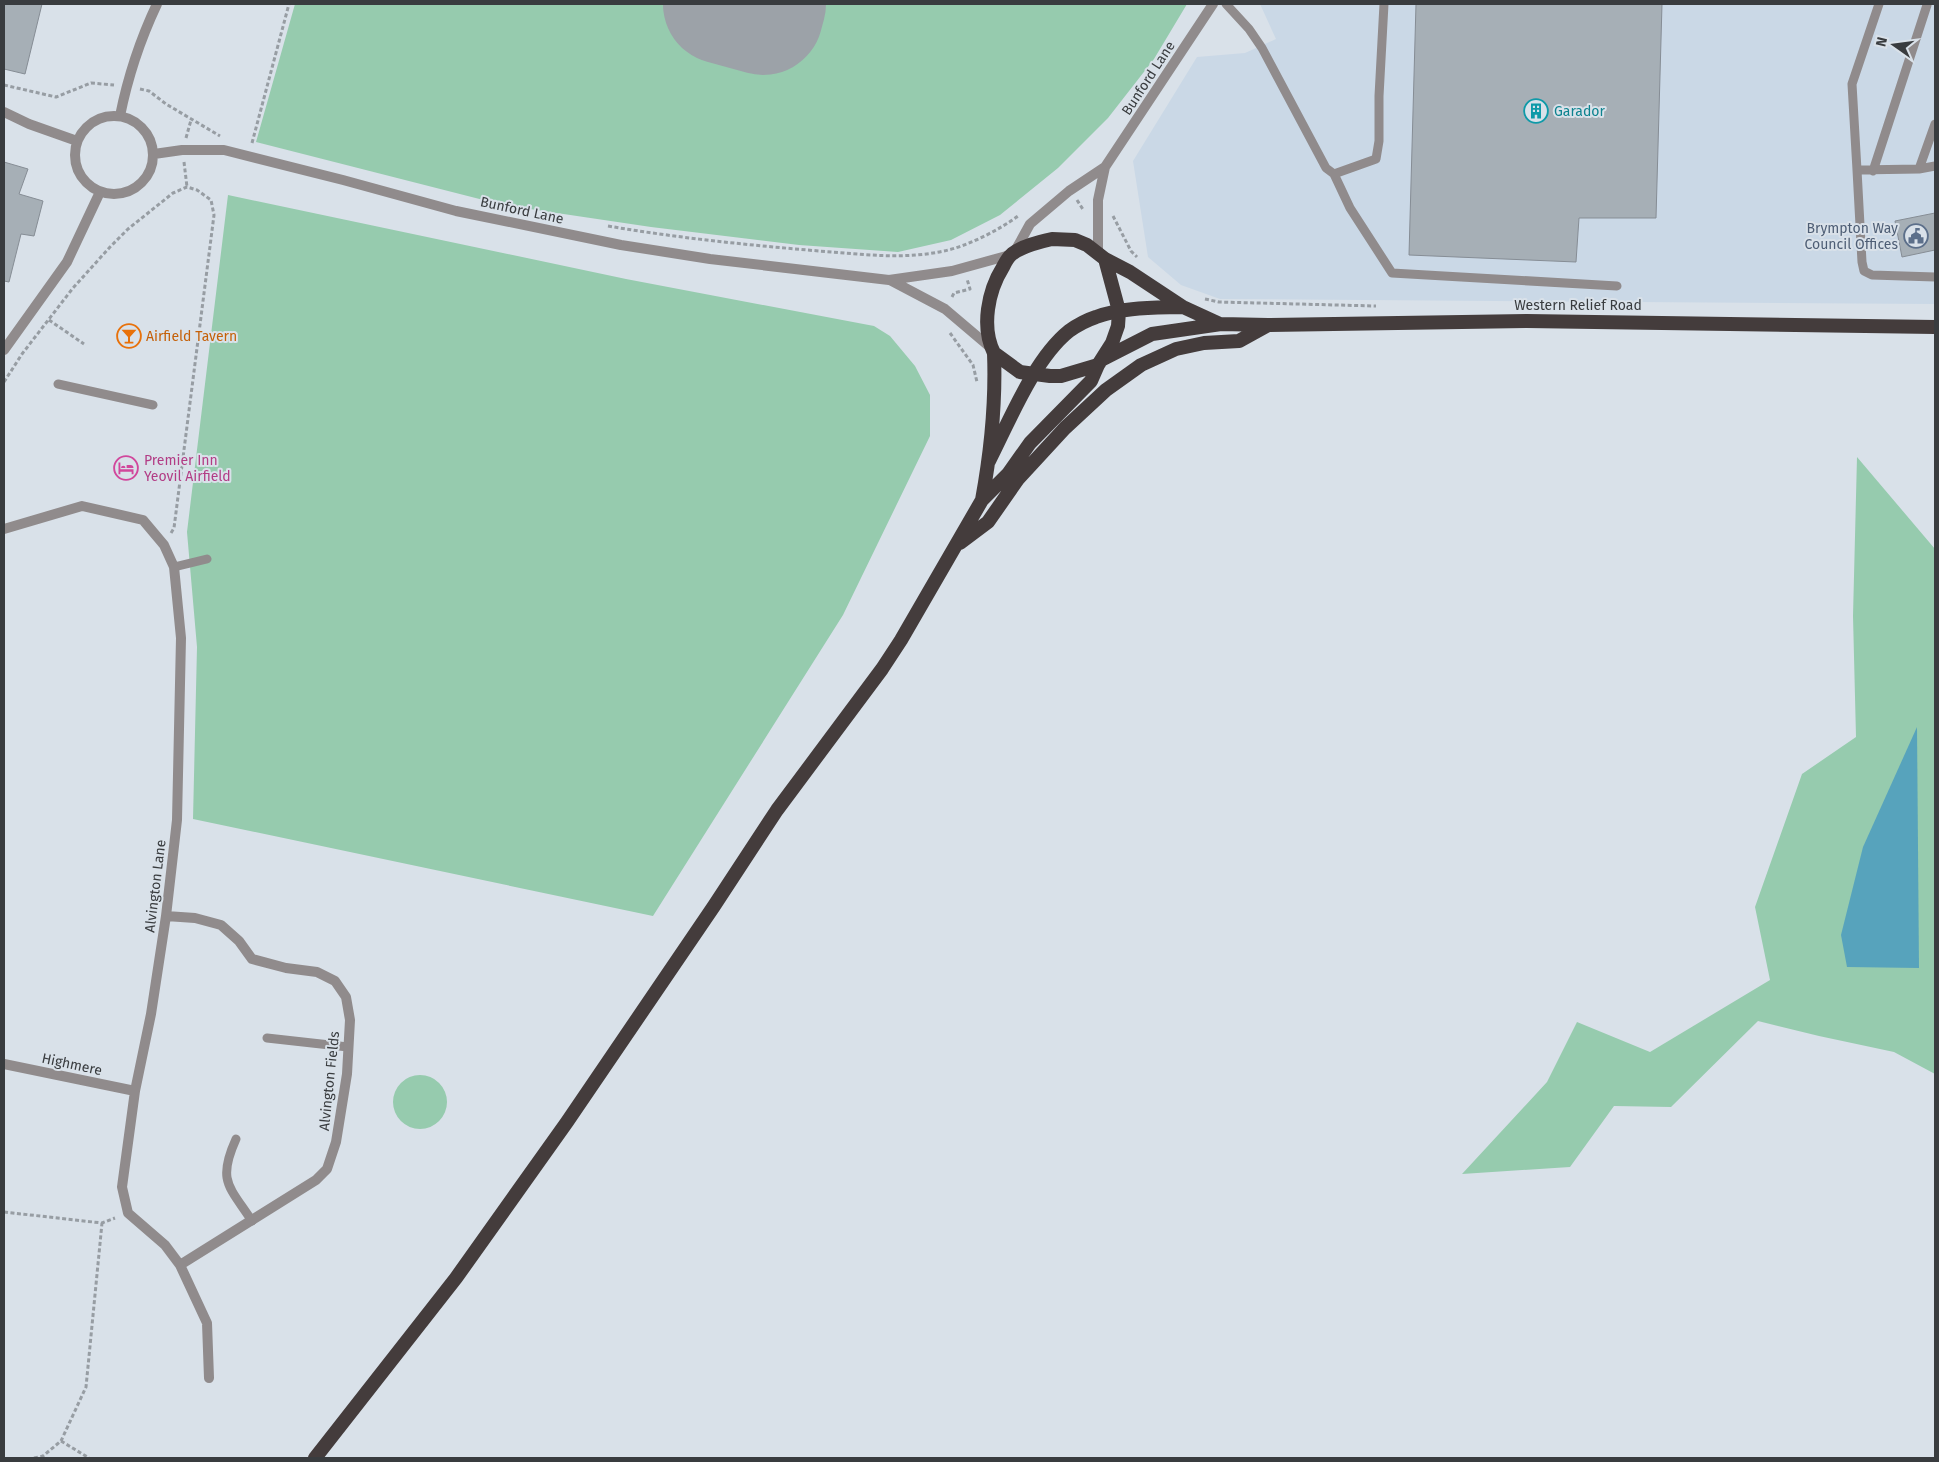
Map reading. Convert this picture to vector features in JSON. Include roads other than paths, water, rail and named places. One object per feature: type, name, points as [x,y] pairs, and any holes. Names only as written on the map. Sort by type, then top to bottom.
[{"type":"highway","name":"Western Relief Road","points":[[1012,254],[1034,244],[1052,239],[1076,240],[1087,245],[1101,256],[1130,272],[1183,307],[1220,324]]},
{"type":"highway","points":[[982,500],[989,461],[995,391],[988,302],[996,278],[1012,254]]},
{"type":"highway","points":[[315,1458],[456,1278],[566,1122],[714,906],[777,810],[882,669],[901,640],[982,500],[1008,474],[1030,443],[1090,381],[1112,343],[1118,326],[1120,311],[1101,256]]},
{"type":"highway","points":[[989,461],[1034,375],[1054,346],[1070,330],[1096,317],[1120,311],[1183,307]]},
{"type":"highway","name":"Western Relief Road","points":[[1034,375],[1061,376],[1101,362],[1152,334],[1220,324],[1537,321],[1935,327]]},
{"type":"highway","points":[[954,548],[988,522],[1018,479],[1066,428],[1106,390],[1142,365],[1176,349],[1204,342],[1239,341],[1268,325]]},
{"type":"highway","points":[[993,351],[1020,372],[1034,375]]},
{"type":"street","points":[[120,116],[126,86],[142,37],[157,4]]},
{"type":"street","name":"Bunford Lane","points":[[1101,256],[1098,200],[1105,167],[1213,4]]},
{"type":"street","points":[[4,112],[29,124],[77,141]]},
{"type":"street","points":[[107,116],[120,116],[131,119],[140,125],[152,143],[154,154],[152,167],[146,178],[137,187],[125,193],[112,194],[100,192],[89,186],[81,176],[76,165],[77,141],[84,130],[94,121],[107,116]]},
{"type":"street","name":"Bunford Lane","points":[[154,154],[182,150],[224,150],[456,211],[611,243],[710,259],[889,280],[964,268],[1012,254],[1030,224],[1069,191],[1105,167]]},
{"type":"street","points":[[4,350],[67,262],[100,192]]},
{"type":"street","name":"Bunford Lane","points":[[889,280],[945,309],[993,351]]},
{"type":"street","name":"Alvington Lane","points":[[4,529],[82,506],[143,520],[164,545],[174,567],[181,638],[178,820],[166,916],[151,1014],[135,1091],[122,1188],[128,1213],[166,1245],[180,1265]]},
{"type":"street","name":"Alvington Fields","points":[[166,916],[195,918],[221,925],[238,941],[252,959],[286,968],[316,972],[335,981],[346,997],[350,1020],[346,1074],[336,1142],[327,1169],[316,1180],[180,1265]]},
{"type":"street","name":"Highmere","points":[[4,1064],[135,1091]]},
{"type":"street","points":[[180,1265],[207,1323],[209,1378]]},
{"type":"lane","points":[[1226,4],[1249,29],[1262,48],[1326,168],[1334,174],[1350,208],[1392,273],[1617,286]]},
{"type":"lane","points":[[1334,174],[1376,159],[1379,141],[1379,96],[1384,4]]},
{"type":"lane","points":[[1879,4],[1852,84],[1862,262],[1864,270],[1872,275],[1935,276]]},
{"type":"lane","points":[[1873,171],[1928,6]]},
{"type":"lane","points":[[1919,169],[1935,124]]},
{"type":"lane","points":[[1857,170],[1919,169],[1935,166]]},
{"type":"lane","points":[[58,384],[153,405]]},
{"type":"lane","points":[[174,567],[207,559]]},
{"type":"lane","points":[[267,1038],[348,1046]]},
{"type":"lane","points":[[236,1140],[225,1174],[227,1183],[252,1221]]},
{"type":"water","points":[[1917,727],[1919,968],[1847,967],[1841,935],[1863,847]]},
{"type":"place","name":"Garador","points":[[1536,111]]},
{"type":"place","name":"Brympton Way Council Offices","points":[[1916,236]]},
{"type":"place","name":"Airfield Tavern","points":[[129,336]]},
{"type":"place","name":"Premier Inn Yeovil Airfield","points":[[126,468]]}]
